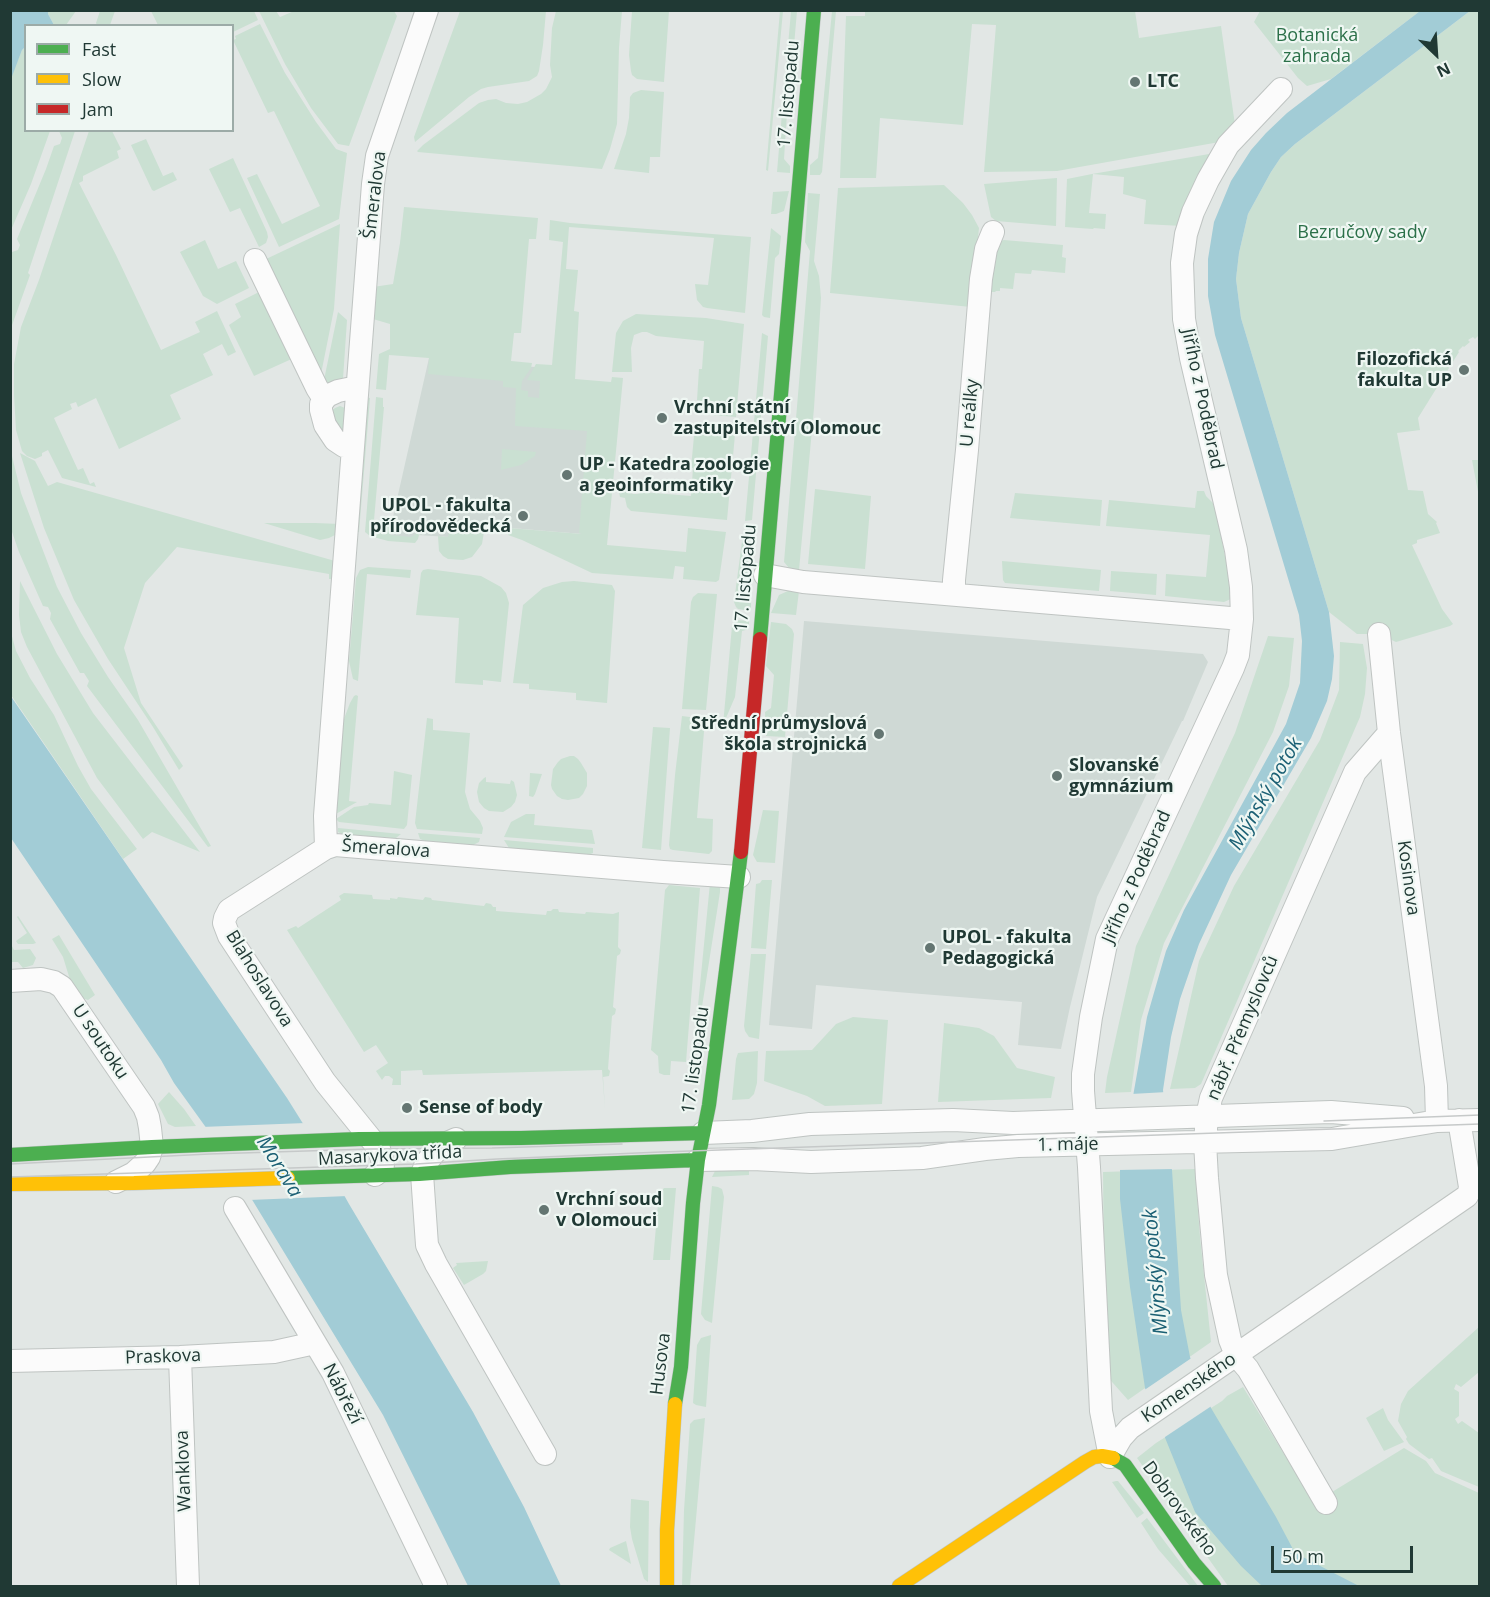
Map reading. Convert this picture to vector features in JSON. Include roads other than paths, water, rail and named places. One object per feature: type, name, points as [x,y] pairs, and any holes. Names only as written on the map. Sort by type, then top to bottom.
[{"type":"street","name":"Šmeralova","points":[[427,10],[377,156],[373,184],[325,816],[326,848],[335,845],[355,846],[739,878]]},
{"type":"street","name":"17. listopadu","points":[[701,1147],[739,878],[814,10]]},
{"type":"street","name":"Jiřího z Poděbrad","points":[[1110,1457],[1101,1411],[1093,1119],[1083,1074],[1087,1038],[1107,939],[1233,669],[1238,655],[1242,619],[1236,550],[1184,319],[1183,253],[1193,212],[1228,146],[1281,89]]},
{"type":"street","name":"U reálky","points":[[954,594],[981,279],[986,249],[993,232]]},
{"type":"street","points":[[255,261],[316,388],[324,399]]},
{"type":"street","points":[[353,446],[338,443],[328,431],[321,410],[327,396],[357,387]]},
{"type":"street","points":[[765,575],[803,582],[1242,619]]},
{"type":"street","name":"Kosinova","points":[[1379,634],[1389,733],[1436,1086],[1459,1120],[1475,1187]]},
{"type":"street","name":"nábř. Přemyslovců","points":[[1326,1503],[1248,1369],[1236,1355],[1226,1327],[1216,1275],[1207,1178],[1200,1142],[1201,1116],[1355,772],[1389,733]]},
{"type":"street","name":"Blahoslavova","points":[[326,848],[229,910],[224,923],[229,936],[319,1073],[374,1139]]},
{"type":"street","name":"U soutoku","points":[[10,981],[49,980],[58,984],[66,992],[144,1107],[149,1122],[152,1147]]},
{"type":"street","name":"1. máje","points":[[701,1147],[752,1131],[810,1124],[953,1120],[1013,1123],[1331,1112],[1459,1120]]},
{"type":"street","name":"1. máje","points":[[701,1147],[753,1159],[811,1162],[922,1158],[1018,1146],[1332,1138],[1459,1120]]},
{"type":"street","points":[[10,1155],[374,1139],[542,1138],[701,1147]]},
{"type":"street","points":[[374,1139],[383,1165],[379,1174]]},
{"type":"street","points":[[374,1139],[407,1154],[423,1181]]},
{"type":"street","points":[[456,1139],[440,1146],[426,1163],[423,1181],[427,1245],[430,1254],[545,1454]]},
{"type":"street","points":[[152,1147],[164,1165],[182,1177],[193,1181]]},
{"type":"street","points":[[113,1183],[129,1177],[140,1168],[149,1157],[152,1147]]},
{"type":"street","name":"Masarykova třída","points":[[10,1184],[193,1181],[379,1174],[423,1181],[522,1167],[701,1147]]},
{"type":"street","name":"Husova","points":[[667,1587],[667,1530],[674,1411],[681,1367],[692,1209],[701,1147]]},
{"type":"street","name":"Komenského","points":[[1110,1457],[1130,1428],[1464,1199],[1475,1187]]},
{"type":"street","name":"Nábřeží","points":[[236,1208],[333,1373],[436,1587]]},
{"type":"street","name":"Praskova","points":[[10,1361],[274,1352],[315,1342]]},
{"type":"street","name":"Wanklova","points":[[180,1357],[188,1587]]},
{"type":"street","points":[[899,1587],[1085,1462],[1094,1457],[1110,1457]]},
{"type":"street","name":"Dobrovského","points":[[1110,1457],[1123,1463],[1132,1473],[1194,1563],[1214,1587]]},
{"type":"water","points":[[11,10],[48,11],[53,24],[24,24],[24,48],[11,79]]},
{"type":"water","name":"Mlýnský potok","points":[[1420,11],[1470,11],[1281,157],[1248,214],[1236,279],[1241,318],[1329,612],[1334,656],[1327,701],[1311,738],[1231,875],[1199,944],[1180,999],[1171,1037],[1163,1090],[1172,1170],[1181,1310],[1190,1357],[1211,1408],[1295,1553],[1359,1586],[1262,1586],[1241,1566],[1195,1512],[1145,1388],[1120,1199],[1120,1170],[1147,1017],[1166,951],[1184,910],[1286,724],[1300,683],[1302,641],[1299,615],[1215,335],[1208,296],[1208,259],[1214,222],[1231,181],[1251,150],[1287,113]]},
{"type":"water","name":"Morava","points":[[10,695],[287,1098],[312,1138],[473,1412],[524,1507],[561,1586],[468,1586],[383,1415],[220,1147],[174,1083],[161,1060],[11,838]]},
{"type":"tram line","points":[[1324,1121],[1480,1115]]},
{"type":"tram line","points":[[10,1177],[1480,1124]]},
{"type":"tram line","points":[[10,1164],[209,1154],[622,1144]]},
{"type":"place","name":"LTC","points":[[1135,82]]},
{"type":"place","name":"Filozofická fakulta UP","points":[[1464,370]]},
{"type":"place","name":"Vrchní státní zastupitelství Olomouc","points":[[662,418]]},
{"type":"place","name":"UP - Katedra zoologie a geoinformatiky","points":[[567,475]]},
{"type":"place","name":"UPOL - fakulta přírodovědecká","points":[[523,516]]},
{"type":"place","name":"Střední průmyslová škola strojnická","points":[[879,734]]},
{"type":"place","name":"Slovanské gymnázium","points":[[1057,776]]},
{"type":"place","name":"UPOL - fakulta Pedagogická","points":[[930,948]]},
{"type":"place","name":"Sense of body","points":[[407,1108]]},
{"type":"place","name":"Vrchní soud v Olomouci","points":[[544,1210]]},
{"type":"park label","name":"Botanická zahrada","points":[[1317,46]]},
{"type":"park label","name":"Bezručovy sady","points":[[1362,233]]}]
